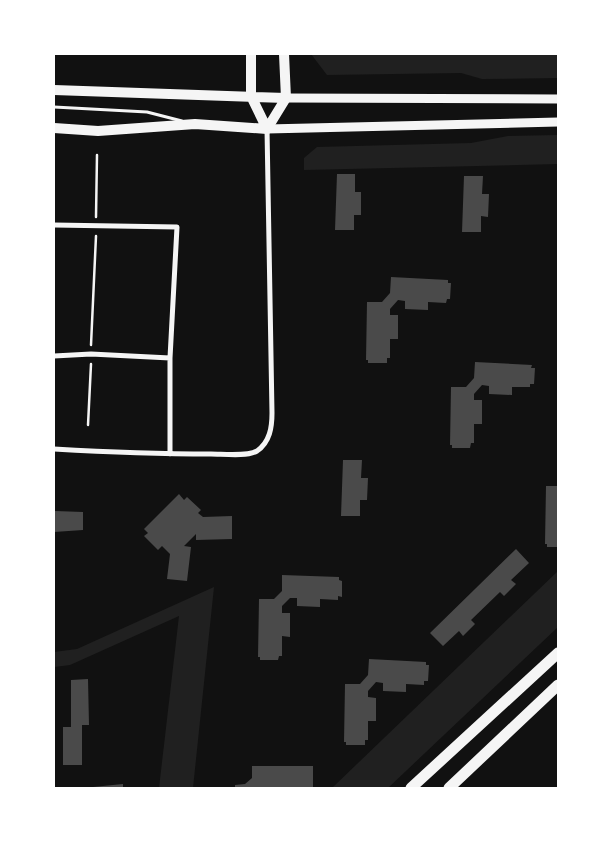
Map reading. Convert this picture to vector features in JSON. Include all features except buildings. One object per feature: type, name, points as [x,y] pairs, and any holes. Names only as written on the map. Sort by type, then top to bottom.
[{"type":"highway","points":[[411,788],[558,653]]},
{"type":"highway","points":[[449,788],[558,685]]},
{"type":"main road","points":[[251,54],[251,96],[267,128]]},
{"type":"main road","points":[[267,128],[286,98],[284,54]]},
{"type":"main road","points":[[54,90],[286,98]]},
{"type":"main road","points":[[54,128],[98,130],[195,124],[267,128]]},
{"type":"street","points":[[286,98],[558,99]]},
{"type":"street","points":[[54,449],[170,454],[241,454],[256,451],[266,440],[272,430],[267,128],[558,122]]},
{"type":"street","points":[[54,225],[177,227],[170,358],[170,454]]},
{"type":"street","points":[[54,356],[92,354],[170,358]]},
{"type":"lane","points":[[54,108],[147,112],[195,124]]},
{"type":"path","points":[[96,218],[97,155]]},
{"type":"path","points":[[91,345],[96,236]]},
{"type":"path","points":[[88,425],[91,362]]},
{"type":"shaded area","points":[[311,54],[558,54],[558,78],[482,79],[461,73],[327,75]]},
{"type":"shaded area","points":[[558,135],[558,164],[304,170],[304,158],[317,147],[471,143],[508,136]]},
{"type":"shaded area","points":[[558,571],[558,627],[388,788],[332,788]]},
{"type":"shaded area","points":[[214,587],[193,788],[159,788],[179,616],[70,665],[54,667],[54,652],[77,649]]}]
